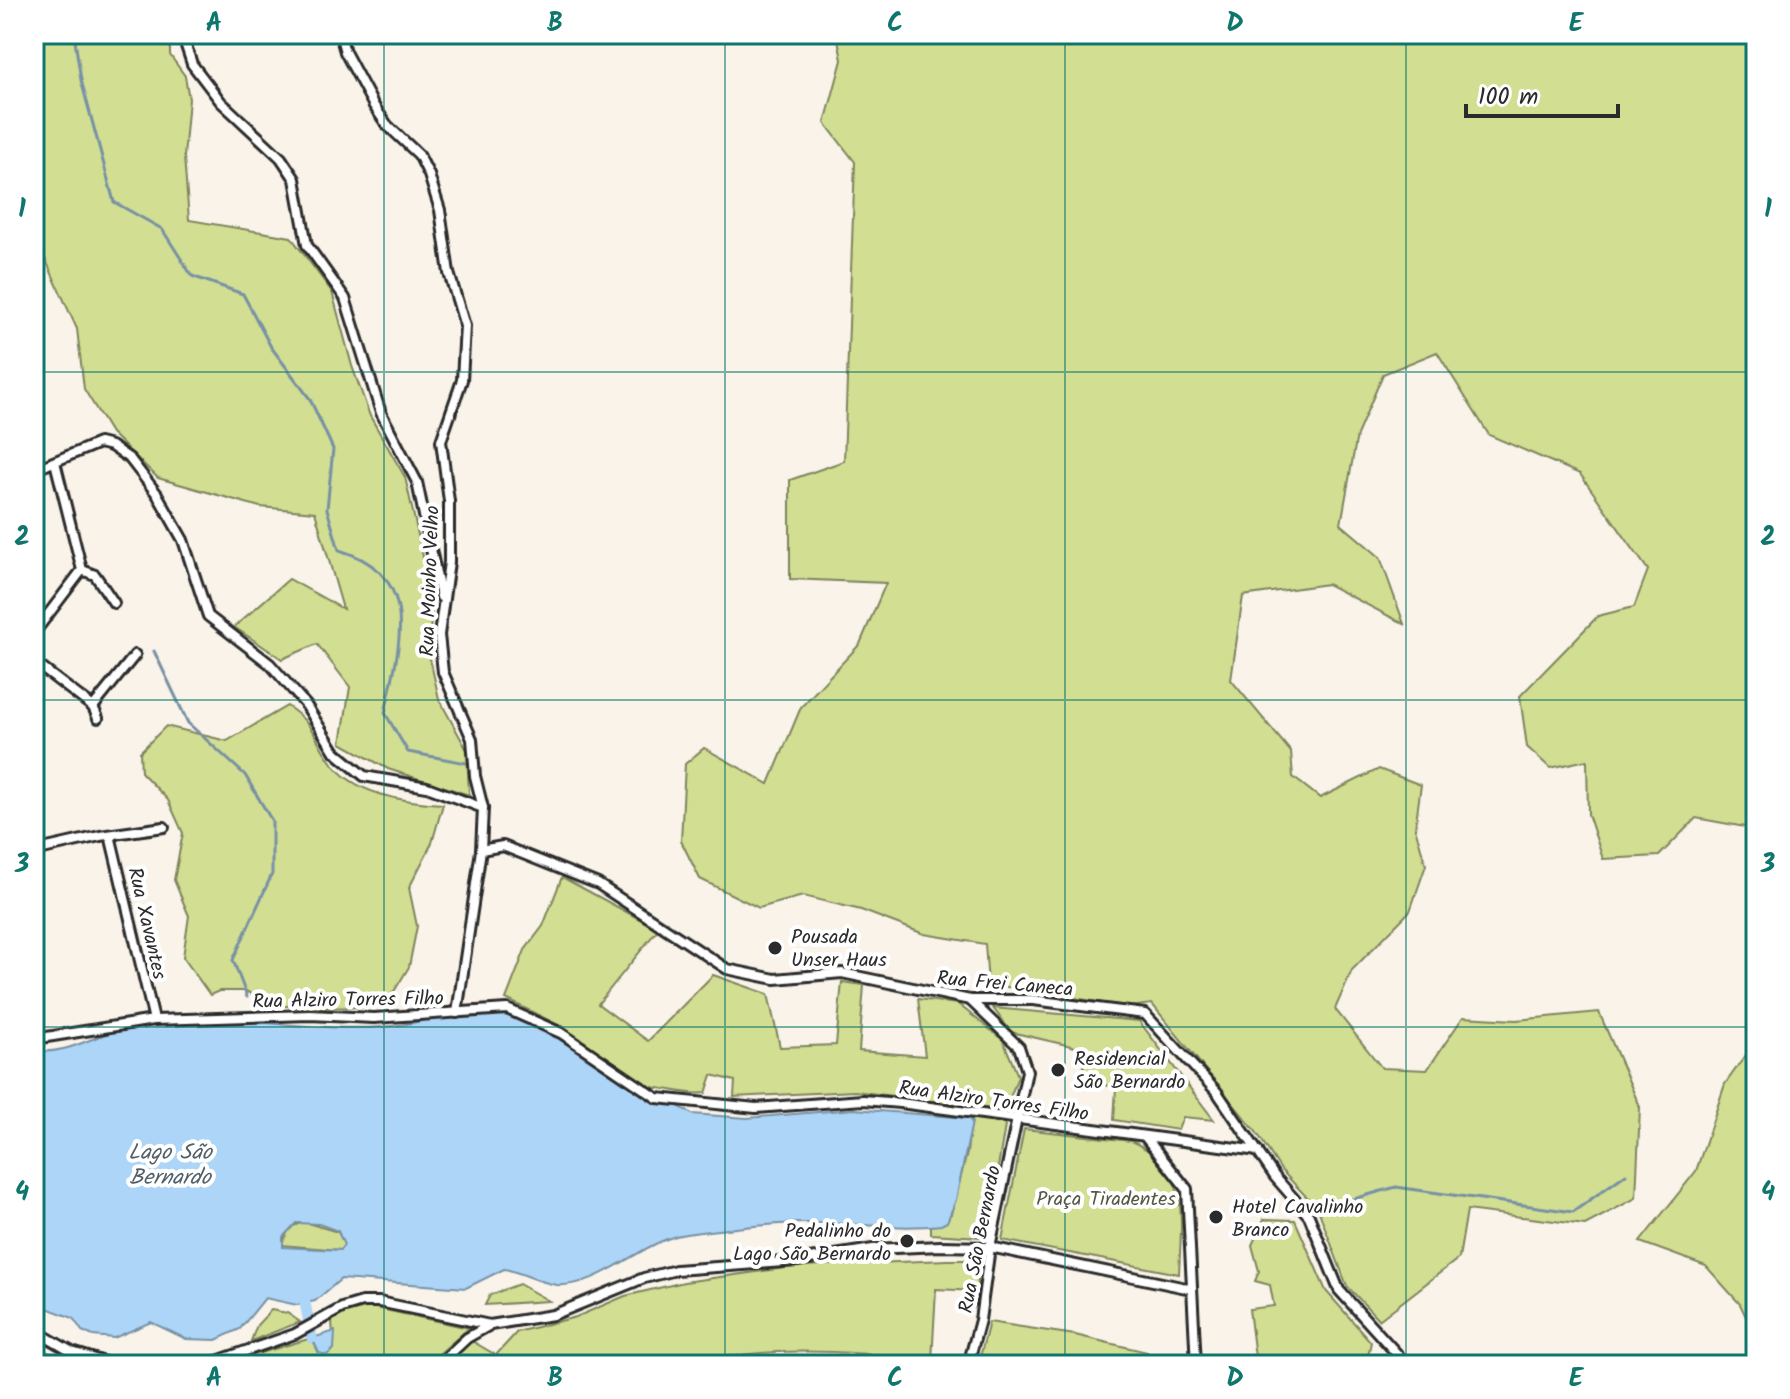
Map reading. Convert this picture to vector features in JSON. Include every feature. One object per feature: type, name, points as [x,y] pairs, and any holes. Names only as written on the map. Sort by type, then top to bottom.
[{"type":"street","points":[[182,34],[192,64],[221,102],[281,158],[295,179],[307,245],[340,286],[381,413],[417,482],[442,602]]},
{"type":"street","name":"Rua Moinho Velho","points":[[340,34],[345,52],[374,106],[387,125],[419,155],[429,175],[440,210],[449,273],[465,326],[462,380],[441,441],[449,532],[449,578],[442,602],[440,657],[472,739],[475,776],[483,808],[481,850],[457,1013]]},
{"type":"street","points":[[34,470],[99,443],[111,446],[130,459],[157,494],[183,540],[208,616],[270,664],[306,705],[335,752],[364,776],[427,787],[483,808]]},
{"type":"street","points":[[55,462],[82,570]]},
{"type":"street","points":[[82,570],[95,575],[114,603]]},
{"type":"street","points":[[34,633],[82,570]]},
{"type":"street","points":[[93,707],[135,655]]},
{"type":"street","points":[[34,662],[93,707],[98,718]]},
{"type":"street","points":[[34,851],[164,827]]},
{"type":"street","name":"Rua Xavantes","points":[[110,835],[154,1020]]},
{"type":"street","name":"Rua Frei Caneca","points":[[481,850],[503,846],[598,884],[727,969],[775,979],[842,973],[970,1000],[1033,1000],[1145,1014],[1217,1092],[1309,1216],[1339,1290],[1407,1365]]},
{"type":"street","name":"Rua São Bernardo","points":[[968,1364],[980,1320],[990,1247],[1020,1118],[1027,1071],[1019,1047],[970,1000]]},
{"type":"street","name":"Rua Alziro Torres Filho","points":[[34,1039],[154,1020],[310,1015],[374,1018],[457,1013],[487,1007],[507,1009],[561,1033],[657,1098],[756,1108],[863,1100],[1258,1151]]},
{"type":"street","points":[[1146,1138],[1187,1189],[1196,1365]]},
{"type":"street","points":[[438,1365],[467,1338],[490,1325],[553,1315],[644,1278],[676,1270],[797,1261],[873,1249],[990,1247],[1191,1289]]},
{"type":"street","points":[[205,1365],[295,1334],[362,1302],[379,1302],[490,1325]]},
{"type":"street","points":[[34,1330],[72,1352],[114,1365]]},
{"type":"street","points":[[804,1365],[968,1364]]},
{"type":"green space","points":[[34,34],[170,34],[170,55],[185,76],[189,99],[184,157],[189,220],[291,237],[332,292],[352,366],[370,416],[405,477],[433,601],[428,650],[439,699],[467,750],[469,795],[388,769],[341,743],[350,687],[317,644],[282,659],[234,627],[289,579],[343,609],[315,512],[260,507],[158,478],[111,433],[84,389],[77,329],[34,234]]},
{"type":"green space","points":[[837,34],[1756,34],[1756,829],[1696,818],[1659,856],[1603,859],[1588,814],[1587,760],[1550,768],[1527,747],[1520,696],[1598,616],[1634,607],[1648,570],[1580,474],[1489,435],[1437,352],[1383,374],[1357,435],[1341,524],[1380,557],[1404,624],[1327,584],[1243,596],[1231,680],[1291,752],[1293,777],[1320,798],[1379,769],[1421,785],[1415,828],[1426,865],[1410,911],[1352,970],[1335,1009],[1382,1068],[1427,1070],[1463,1017],[1516,1020],[1599,1012],[1640,1107],[1636,1198],[1585,1225],[1467,1210],[1459,1258],[1379,1320],[1347,1286],[1318,1209],[1281,1170],[1257,1133],[1152,1004],[1129,1007],[988,984],[985,944],[924,934],[861,910],[803,896],[759,908],[700,879],[681,841],[685,764],[704,748],[769,784],[801,707],[860,644],[886,583],[790,579],[790,480],[844,461],[855,162],[825,123],[842,60]]},
{"type":"green space","points":[[287,706],[308,724],[329,759],[351,781],[365,789],[396,798],[443,804],[432,843],[409,888],[417,926],[409,967],[393,993],[376,1007],[272,1005],[246,991],[219,991],[210,995],[183,957],[189,916],[174,880],[183,833],[168,800],[141,772],[140,752],[166,726],[227,741]]},
{"type":"green space","points":[[562,877],[658,929],[598,1004],[648,1041],[713,975],[768,994],[780,1047],[836,1045],[842,982],[864,985],[859,1051],[925,1056],[918,999],[958,1004],[1003,1040],[1018,1076],[1005,1111],[855,1091],[734,1097],[735,1081],[712,1075],[706,1093],[646,1087],[563,1027],[506,999],[525,950],[543,926]]},
{"type":"green space","points":[[993,1008],[1139,1021],[1214,1120],[1183,1117],[1178,1130],[1114,1120],[1116,1088],[1084,1079],[1084,1049],[1011,1032]]},
{"type":"green space","points":[[1756,1041],[1756,1338],[1740,1304],[1706,1266],[1640,1242],[1696,1171],[1725,1084]]},
{"type":"green space","points":[[971,1117],[1002,1121],[1005,1126],[987,1231],[981,1237],[931,1234],[931,1223],[951,1214],[967,1153]]},
{"type":"green space","name":"Praça Tiradentes","points":[[1024,1129],[1131,1141],[1151,1152],[1165,1165],[1179,1197],[1179,1274],[1002,1240]]},
{"type":"green space","points":[[1264,1219],[1295,1220],[1326,1291],[1371,1342],[1366,1365],[1256,1365],[1249,1309],[1274,1306],[1270,1285],[1255,1281],[1259,1271],[1252,1245]]},
{"type":"green space","points":[[304,1222],[338,1232],[345,1245],[340,1250],[281,1245],[290,1227]]},
{"type":"green space","points":[[977,1260],[977,1291],[936,1289],[932,1361],[809,1351],[746,1354],[687,1365],[444,1365],[470,1340],[496,1355],[517,1332],[576,1317],[625,1296],[684,1282],[799,1266]]},
{"type":"green space","points":[[519,1284],[549,1301],[485,1305],[490,1295]]},
{"type":"green space","points":[[371,1307],[469,1328],[426,1365],[219,1365],[312,1338],[319,1353],[334,1349],[332,1321],[343,1313]]},
{"type":"green space","points":[[271,1310],[287,1313],[300,1322],[251,1341],[257,1325]]},
{"type":"green space","points":[[989,1322],[1075,1335],[1147,1352],[1146,1365],[978,1365]]},
{"type":"green space","points":[[34,1346],[76,1365],[34,1365]]},
{"type":"water","name":"Lago São Bernardo","points":[[453,1011],[506,1011],[536,1022],[692,1114],[747,1118],[854,1109],[968,1118],[972,1122],[956,1200],[947,1222],[941,1225],[906,1227],[801,1223],[686,1234],[653,1245],[606,1272],[573,1284],[550,1284],[504,1269],[466,1288],[341,1279],[315,1301],[297,1305],[265,1298],[240,1329],[216,1340],[186,1339],[151,1322],[114,1338],[93,1336],[82,1331],[73,1318],[49,1309],[34,1295],[34,1051],[55,1051],[120,1030],[175,1022],[210,1020],[351,1028],[386,1027]],"holes":[[[296,1223],[319,1224],[338,1231],[344,1245],[340,1250],[283,1247],[283,1237]]]},
{"type":"water","points":[[335,1331],[334,1349],[327,1355],[319,1353],[312,1338]]},
{"type":"waterway","points":[[74,34],[81,80],[114,202],[162,229],[192,276],[243,294],[271,347],[310,399],[333,449],[327,509],[339,550],[366,561],[384,577],[395,595],[399,639],[385,713],[408,752],[466,763]]},
{"type":"waterway","points":[[154,651],[188,723],[245,775],[272,821],[272,874],[233,960],[247,997]]},
{"type":"waterway","points":[[1318,1209],[1396,1187],[1573,1212],[1626,1174]]},
{"type":"waterway","points":[[305,1303],[312,1338]]},
{"type":"place","name":"Pousada Unser Haus","points":[[775,948]]},
{"type":"place","name":"Residencial São Bernardo","points":[[1058,1070]]},
{"type":"place","name":"Hotel Cavalinho Branco","points":[[1216,1217]]},
{"type":"place","name":"Pedalinho do Lago São Bernardo","points":[[907,1241]]}]
